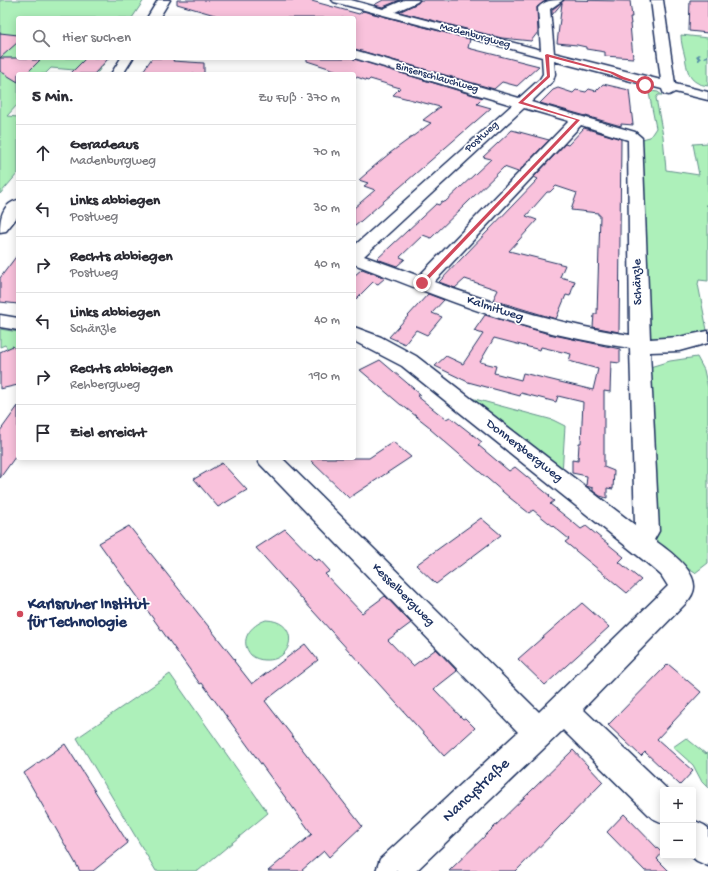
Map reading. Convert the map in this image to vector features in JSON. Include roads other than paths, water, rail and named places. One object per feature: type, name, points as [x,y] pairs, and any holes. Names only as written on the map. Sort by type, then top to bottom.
[{"type":"street","points":[[154,16],[164,0]]},
{"type":"street","name":"Madenburgweg","points":[[338,0],[611,72],[622,78],[669,88]]},
{"type":"street","points":[[385,12],[413,0]]},
{"type":"street","name":"Postweg","points":[[356,254],[548,77],[544,8],[547,4],[557,0]]},
{"type":"street","points":[[657,0],[669,88]]},
{"type":"street","name":"Binsenschlauchweg","points":[[356,55],[520,103]]},
{"type":"street","points":[[118,72],[126,60]]},
{"type":"street","points":[[669,88],[708,96]]},
{"type":"street","points":[[669,88],[708,101]]},
{"type":"street","name":"Schänzle","points":[[520,103],[630,135],[635,138],[640,345],[648,531],[637,541]]},
{"type":"street","points":[[422,283],[578,120]]},
{"type":"street","points":[[0,227],[16,207]]},
{"type":"street","name":"Kalmitweg","points":[[356,257],[480,305],[564,330],[640,345],[679,344],[708,337]]},
{"type":"street","points":[[0,321],[16,324]]},
{"type":"street","name":"Donnersbergweg","points":[[356,334],[409,361],[672,569],[678,576],[682,585]]},
{"type":"street","name":"Kesselbergweg","points":[[270,460],[539,733]]},
{"type":"street","name":"Nancystraße","points":[[392,871],[539,733],[676,596],[681,590],[682,585]]},
{"type":"street","points":[[562,709],[660,804]]},
{"type":"street","points":[[696,839],[708,850]]},
{"type":"waterway","points":[[699,60],[700,59],[697,56],[700,55]]},
{"type":"place","name":"Karlsruher Institut für Technologie","points":[[20,614]]}]
